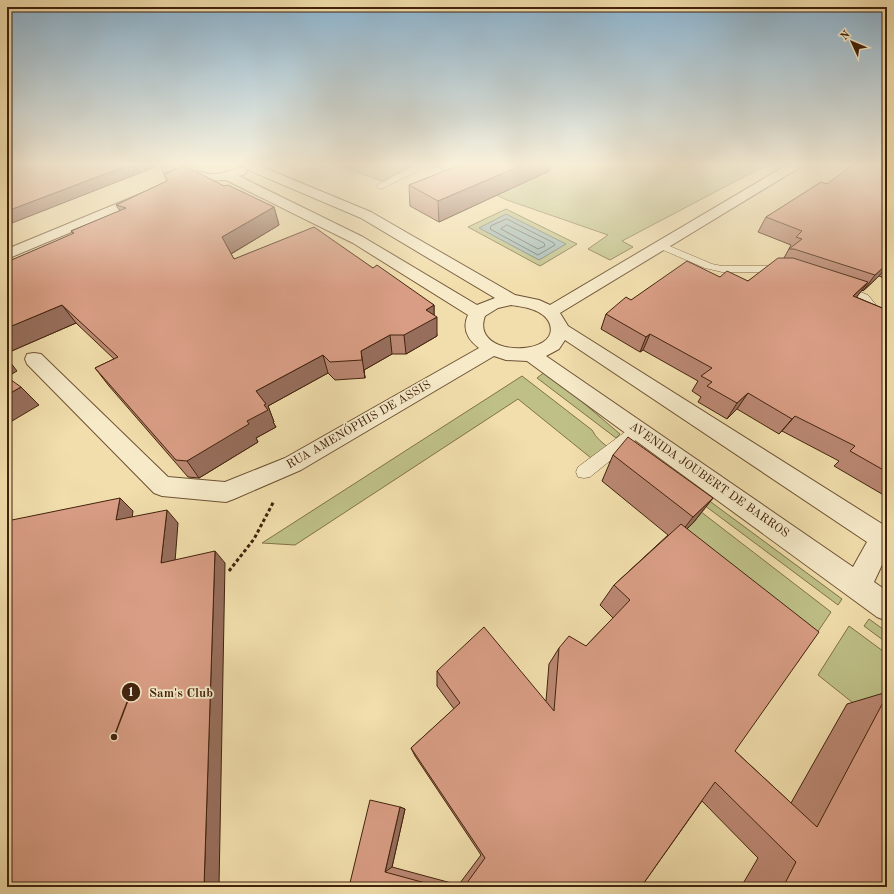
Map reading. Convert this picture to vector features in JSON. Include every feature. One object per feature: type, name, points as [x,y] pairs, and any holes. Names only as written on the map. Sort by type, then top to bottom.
[{"type":"street","points":[[7,254],[124,205]]},
{"type":"street","points":[[286,205],[358,240],[478,313]]},
{"type":"street","points":[[343,205],[366,215],[511,300]]},
{"type":"street","points":[[555,320],[660,246],[729,205]]},
{"type":"street","points":[[555,320],[558,337],[552,345],[530,354],[517,355],[492,349],[480,341],[474,331],[473,322],[478,313],[486,306],[498,302],[511,300],[525,301],[539,305],[555,320],[884,539],[858,586]]},
{"type":"street","name":"RUA AMENÓPHIS DE ASSIS","points":[[34,359],[162,486],[226,492],[293,464],[492,349]]},
{"type":"street","name":"AVENIDA JOUBERT DE BARROS","points":[[530,354],[887,607]]},
{"type":"lane","points":[[660,246],[709,266],[722,269],[784,269],[795,272]]},
{"type":"lane","points":[[832,284],[861,295],[869,301],[874,310]]},
{"type":"lane","points":[[584,472],[638,430]]},
{"type":"path","points":[[228,571],[254,540],[293,464]]},
{"type":"green space","points":[[521,205],[691,205],[622,241],[633,247],[610,260],[588,249],[608,235]]},
{"type":"green space","points":[[506,209],[577,244],[540,266],[468,227]]},
{"type":"green space","points":[[546,371],[620,434],[616,438],[537,378]]},
{"type":"green space","points":[[522,376],[592,430],[595,436],[605,445],[635,461],[831,612],[797,663],[662,548],[688,525],[605,459],[591,458],[518,399],[295,545],[262,543]]},
{"type":"green space","points":[[646,454],[842,599],[838,605],[641,458]]},
{"type":"green space","points":[[869,619],[887,632],[887,643],[864,626]]},
{"type":"green space","points":[[849,626],[887,654],[887,730],[818,675]]},
{"type":"water","points":[[506,214],[566,244],[539,260],[479,228]]},
{"type":"building","points":[[7,205],[24,205],[7,211]]},
{"type":"building","points":[[116,205],[269,205],[274,207],[222,237],[234,259],[314,227],[373,268],[377,265],[434,305],[426,310],[437,317],[404,335],[390,335],[361,351],[362,360],[330,362],[323,355],[256,391],[266,404],[264,405],[268,410],[247,421],[249,424],[187,461],[176,460],[95,368],[118,357],[62,305],[7,328],[7,262],[74,233],[71,231],[126,208]]},
{"type":"building","points":[[785,205],[887,205],[887,264],[875,275],[794,249],[789,249],[802,239],[796,237],[802,231],[766,217]]},
{"type":"building","points":[[778,258],[793,258],[868,282],[853,296],[887,310],[887,472],[850,451],[855,446],[795,416],[792,419],[748,393],[737,403],[707,386],[712,382],[701,376],[712,368],[650,334],[646,337],[606,314],[626,297],[631,300],[687,261],[720,277],[727,271],[748,281]]},
{"type":"building","points":[[7,377],[21,387],[7,395]]},
{"type":"building","points":[[628,437],[713,498],[693,517],[613,455]]},
{"type":"building","points":[[120,498],[116,520],[167,510],[161,563],[215,551],[204,887],[7,887],[7,521]]},
{"type":"building","points":[[681,524],[819,632],[735,751],[817,827],[887,695],[887,887],[783,887],[796,862],[715,782],[641,887],[464,887],[485,858],[411,748],[460,703],[437,671],[484,627],[554,711],[559,648],[569,636],[586,646],[630,600],[614,585]]},
{"type":"building","points":[[370,800],[400,807],[385,872],[440,887],[349,887]]},
{"type":"place","name":"Sam's Club","points":[[114,737]]}]
